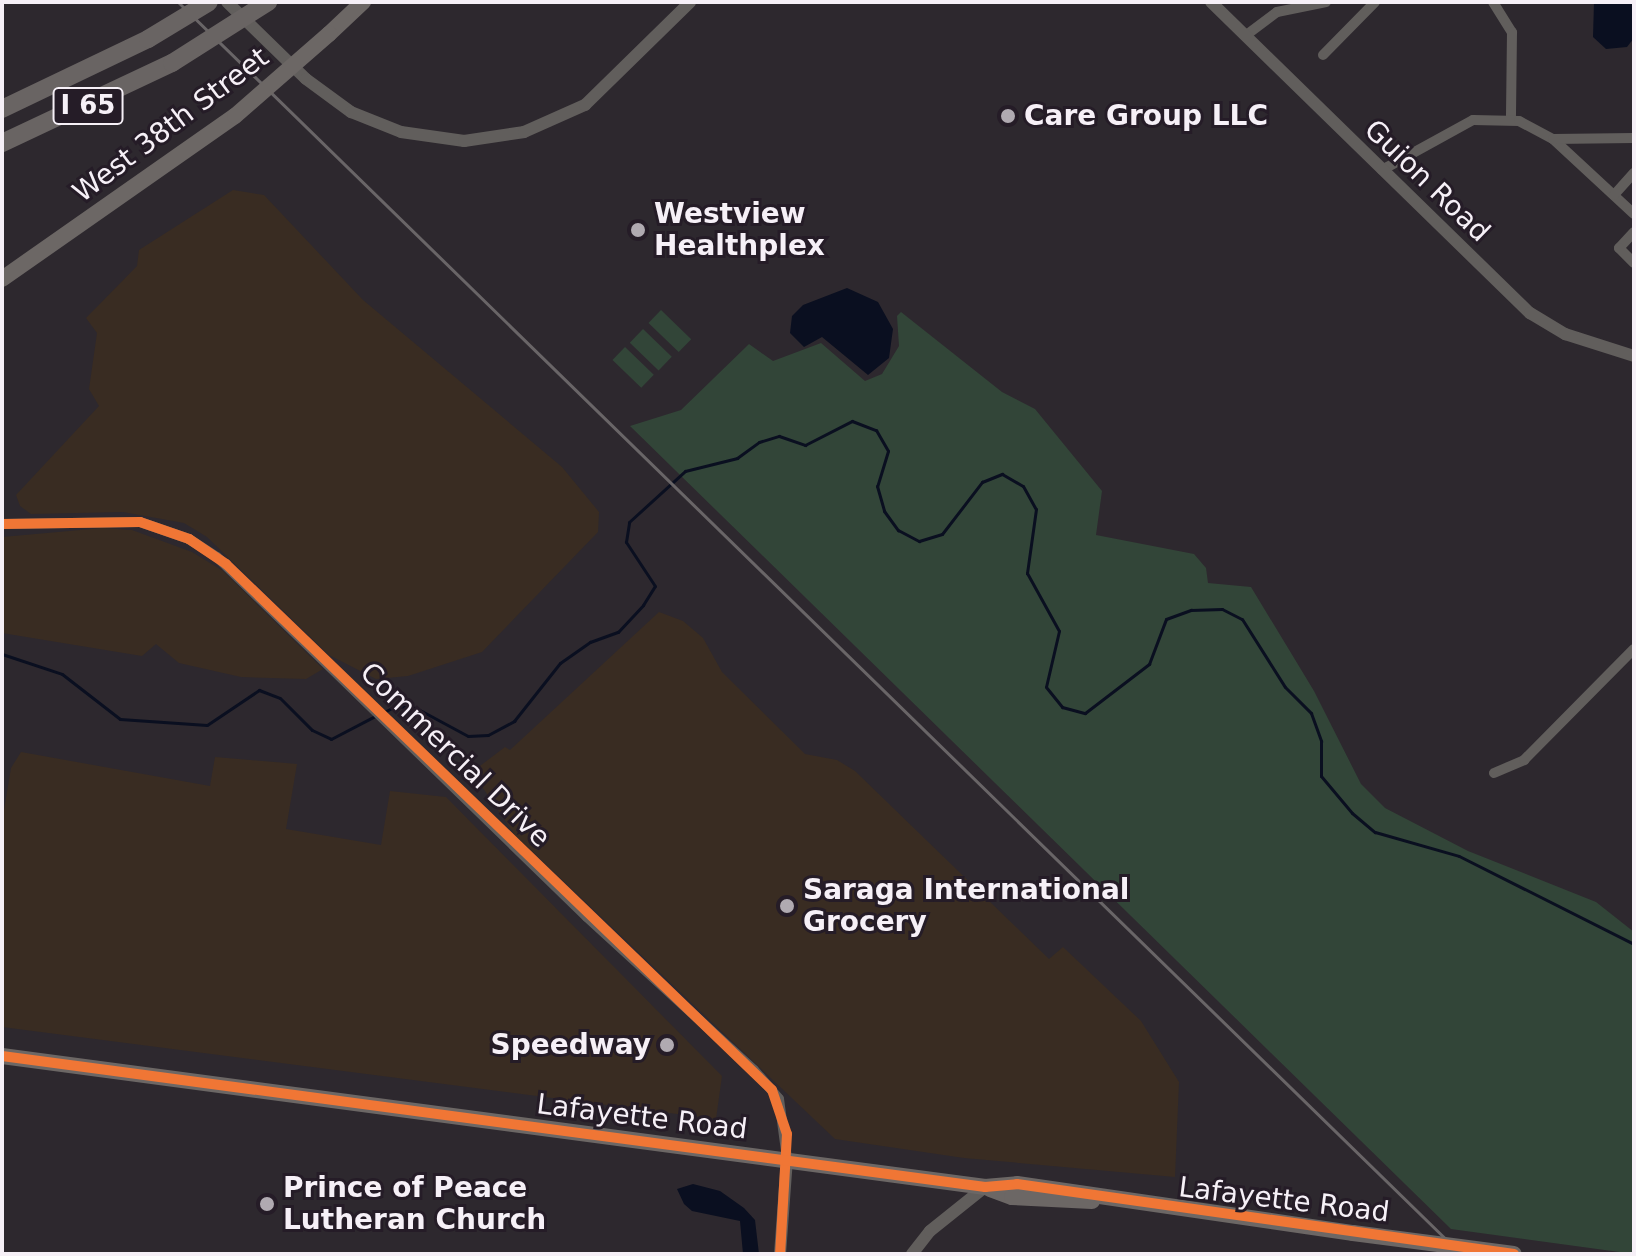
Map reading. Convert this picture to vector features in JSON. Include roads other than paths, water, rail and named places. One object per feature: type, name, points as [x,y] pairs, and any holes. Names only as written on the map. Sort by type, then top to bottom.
[{"type":"highway","name":"I 65","points":[[2,109],[148,39],[209,2]]},
{"type":"highway","name":"I 65","points":[[2,143],[172,63],[268,2]]},
{"type":"main road","name":"West 38th Street","points":[[2,279],[235,116],[363,2]]},
{"type":"main road","name":"Lafayette Road","points":[[2,1056],[787,1158],[985,1187],[1040,1200],[1087,1204],[1094,1199],[1514,1254]]},
{"type":"street","points":[[227,2],[306,79],[351,112],[401,132],[464,141],[524,132],[585,105],[690,2]]},
{"type":"street","name":"Guion Road","points":[[1211,2],[1538,319],[1565,334],[1634,356]]},
{"type":"street","points":[[1245,36],[1281,11],[1325,2]]},
{"type":"street","points":[[1323,55],[1375,2]]},
{"type":"street","points":[[1493,2],[1512,32],[1511,120]]},
{"type":"street","points":[[1382,170],[1466,122],[1511,120],[1553,139],[1634,214]]},
{"type":"street","points":[[1553,139],[1634,138]]},
{"type":"street","points":[[1614,195],[1634,173]]},
{"type":"street","points":[[1634,232],[1619,248],[1634,263]]},
{"type":"street","name":"Commercial Drive","points":[[2,524],[119,519],[189,539],[226,564],[772,1090],[784,1113],[787,1158]]},
{"type":"street","points":[[1494,773],[1524,760],[1634,649]]},
{"type":"street","points":[[780,1254],[787,1158]]},
{"type":"street","points":[[912,1254],[930,1231],[985,1187]]},
{"type":"water","points":[[1594,2],[1634,2],[1634,38],[1627,47],[1606,49],[1593,37]]},
{"type":"water","points":[[847,288],[878,302],[893,329],[889,358],[868,375],[822,337],[804,347],[790,333],[792,316],[803,305]]},
{"type":"water","points":[[693,1184],[720,1191],[744,1208],[755,1220],[759,1254],[743,1254],[740,1221],[692,1211],[684,1204],[677,1189]]},
{"type":"waterway","points":[[382,713],[396,706],[416,708],[468,736],[488,735],[514,721],[560,663],[590,642],[618,632],[643,605],[655,586],[626,542],[629,522],[685,471],[737,458],[759,442],[779,436],[805,445],[852,421],[876,430],[888,451],[877,486],[884,511],[898,530],[919,541],[942,534],[982,482],[1002,474],[1023,486],[1036,509],[1027,573],[1059,631],[1046,687],[1062,707],[1085,713],[1149,664],[1166,619],[1191,610],[1222,609],[1242,619],[1285,687],[1311,713],[1321,741],[1321,776],[1352,813],[1375,832],[1459,856],[1634,944]]},
{"type":"waterway","points":[[2,654],[62,674],[120,719],[207,725],[259,690],[280,698],[312,730],[331,739],[375,716]]},
{"type":"railway","points":[[178,2],[1461,1254]]},
{"type":"place","name":"Care Group LLC","points":[[1008,116]]},
{"type":"place","name":"Westview Healthplex","points":[[638,230]]},
{"type":"place","name":"Saraga International Grocery","points":[[787,906]]},
{"type":"place","name":"Speedway","points":[[667,1045]]},
{"type":"place","name":"Prince of Peace Lutheran Church","points":[[267,1204]]}]
